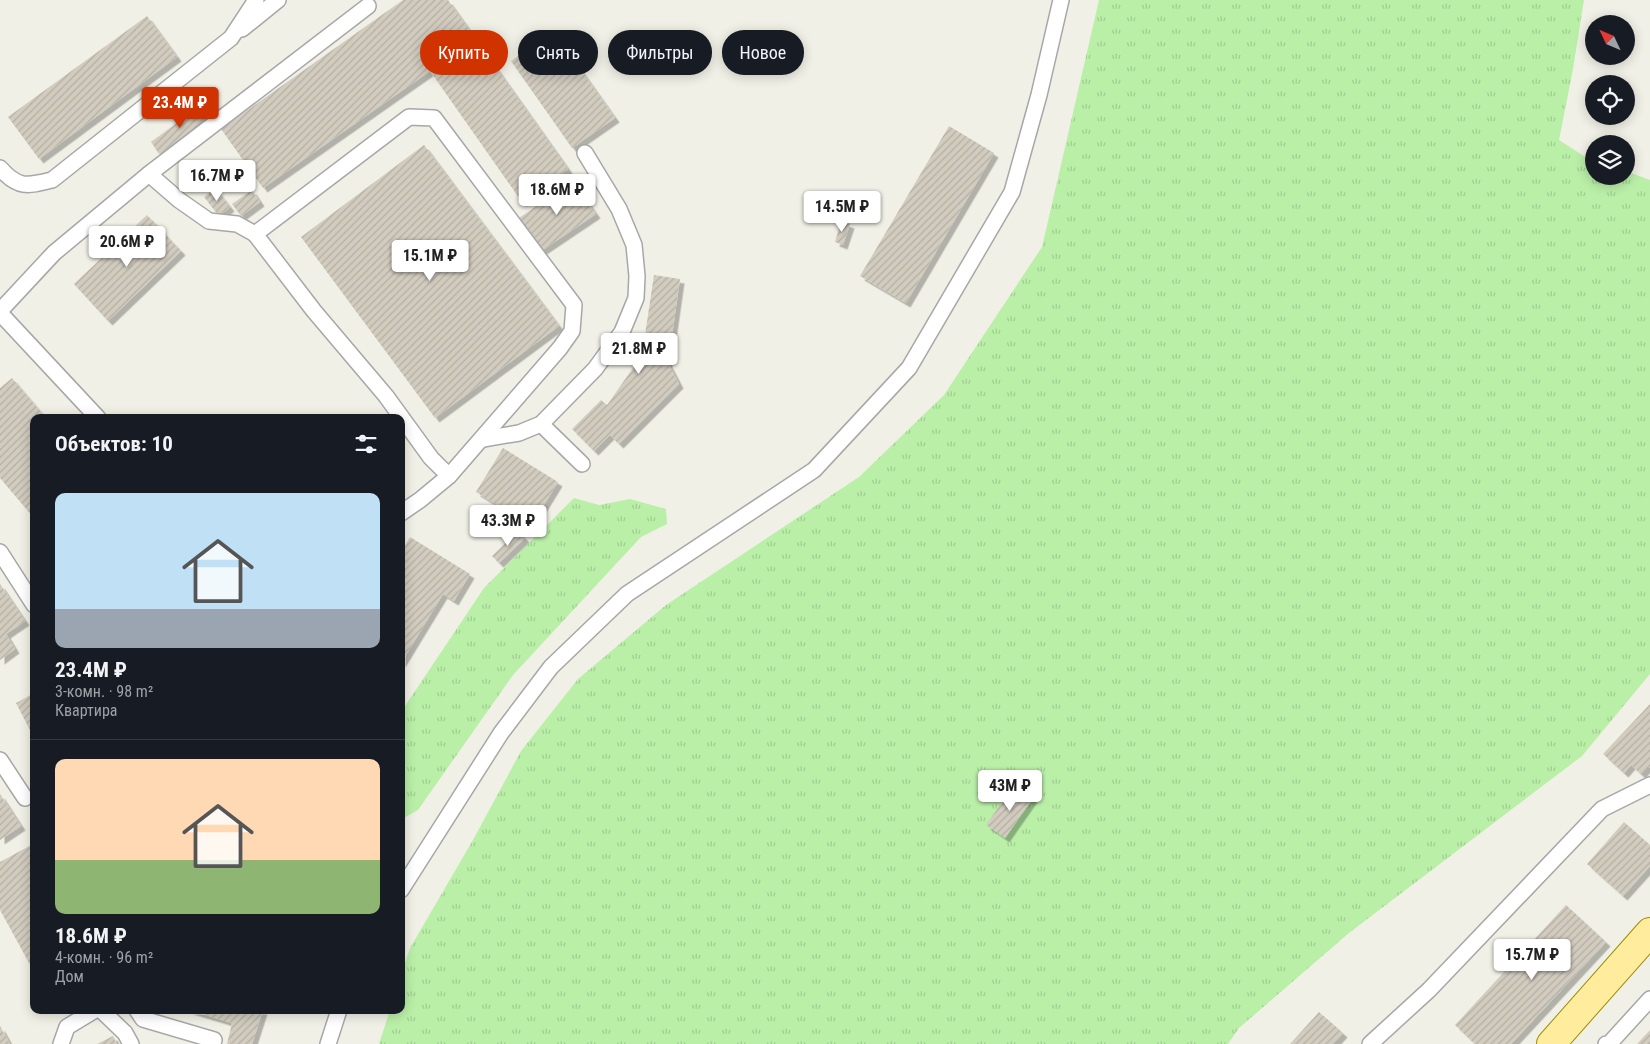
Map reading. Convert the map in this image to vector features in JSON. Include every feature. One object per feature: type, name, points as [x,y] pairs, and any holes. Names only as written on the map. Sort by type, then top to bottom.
[{"type":"main road","points":[[1553,1044],[1650,932]]},
{"type":"lane","points":[[230,38],[256,0]]},
{"type":"lane","points":[[0,168],[10,179],[28,186],[52,180],[278,0]]},
{"type":"lane","points":[[405,884],[501,733],[551,667],[627,594],[814,470],[910,368],[1012,192],[1039,95],[1061,0]]},
{"type":"lane","points":[[94,414],[0,312],[54,253],[148,174],[368,6]]},
{"type":"lane","points":[[255,234],[409,117],[434,118],[574,305],[572,331],[483,439],[449,476],[405,510]]},
{"type":"lane","points":[[483,439],[519,433],[541,424],[595,369],[622,332],[636,298],[637,276],[634,245],[619,209],[585,153]]},
{"type":"lane","points":[[148,174],[209,221],[236,224],[255,234],[314,311],[399,414]]},
{"type":"lane","points":[[405,422],[431,458],[449,476]]},
{"type":"lane","points":[[541,424],[582,464]]},
{"type":"lane","points":[[0,552],[30,599]]},
{"type":"lane","points":[[0,760],[26,798]]},
{"type":"lane","points":[[1370,1044],[1429,990],[1602,809],[1650,785]]},
{"type":"lane","points":[[1606,1044],[1609,1044],[1650,999]]},
{"type":"lane","points":[[61,1044],[67,1027],[89,1014]]},
{"type":"lane","points":[[105,1014],[125,1033],[131,1044]]},
{"type":"lane","points":[[140,1014],[143,1019],[214,1040]]},
{"type":"lane","points":[[328,1044],[339,1014]]},
{"type":"green space","points":[[1099,0],[1584,0],[1559,140],[1585,157],[1585,185],[1635,185],[1635,174],[1650,180],[1650,674],[1582,756],[1349,933],[1239,1028],[1228,1044],[379,1044],[389,1014],[405,1014],[405,963],[410,948],[473,840],[521,751],[578,679],[666,605],[859,477],[944,395],[1042,247]]},
{"type":"green space","points":[[574,498],[599,505],[630,499],[666,509],[667,524],[641,537],[513,675],[418,810],[405,817],[405,706],[484,588]]},
{"type":"building","points":[[403,0],[448,0],[469,30],[420,30],[420,75],[424,75],[263,188],[221,129]]},
{"type":"building","points":[[147,16],[177,57],[39,159],[8,117]]},
{"type":"building","points":[[518,56],[518,71],[511,61]]},
{"type":"building","points":[[433,75],[501,75],[568,169],[522,202]]},
{"type":"building","points":[[521,75],[584,75],[615,118],[572,148]]},
{"type":"building","points":[[201,105],[210,117],[159,154],[151,142]]},
{"type":"building","points":[[949,126],[994,153],[906,303],[860,276]]},
{"type":"building","points":[[424,145],[559,326],[435,418],[301,237]]},
{"type":"building","points":[[573,181],[596,214],[541,251],[519,218]]},
{"type":"building","points":[[215,188],[230,207],[219,216],[204,197]]},
{"type":"building","points":[[252,190],[260,202],[241,216],[232,204]]},
{"type":"building","points":[[863,195],[870,201],[864,208],[857,201]]},
{"type":"building","points":[[147,215],[181,251],[108,321],[74,284]]},
{"type":"building","points":[[841,221],[850,224],[843,245],[835,242]]},
{"type":"building","points":[[654,275],[680,279],[668,363],[679,384],[619,444],[610,435],[594,451],[572,429],[601,400],[607,405],[642,355]]},
{"type":"building","points":[[12,378],[43,414],[30,414],[30,513],[0,478],[0,388]]},
{"type":"building","points":[[503,448],[558,482],[531,526],[476,492]]},
{"type":"building","points":[[518,531],[525,538],[499,563],[492,556]]},
{"type":"building","points":[[410,537],[470,574],[454,601],[443,594],[405,656],[405,545]]},
{"type":"building","points":[[0,584],[25,621],[6,634],[15,649],[0,660]]},
{"type":"building","points":[[30,695],[30,730],[16,703]]},
{"type":"building","points":[[1650,704],[1650,768],[1648,766],[1641,774],[1631,765],[1624,773],[1603,754]]},
{"type":"building","points":[[1014,785],[1033,798],[1005,838],[986,825]]},
{"type":"building","points":[[0,794],[21,826],[0,840]]},
{"type":"building","points":[[1624,822],[1650,845],[1650,866],[1623,896],[1587,864]]},
{"type":"building","points":[[30,846],[30,965],[0,910],[0,862]]},
{"type":"building","points":[[1566,905],[1606,942],[1511,1044],[1475,1044],[1455,1025]]},
{"type":"building","points":[[1319,1012],[1343,1033],[1333,1044],[1290,1044]]},
{"type":"building","points":[[202,1014],[262,1014],[252,1044],[227,1044],[232,1023]]},
{"type":"building","points":[[0,1026],[10,1044],[0,1044]]},
{"type":"building","points":[[1650,1030],[1650,1044],[1637,1044]]},
{"type":"building","points":[[113,1036],[117,1044],[97,1044]]}]
